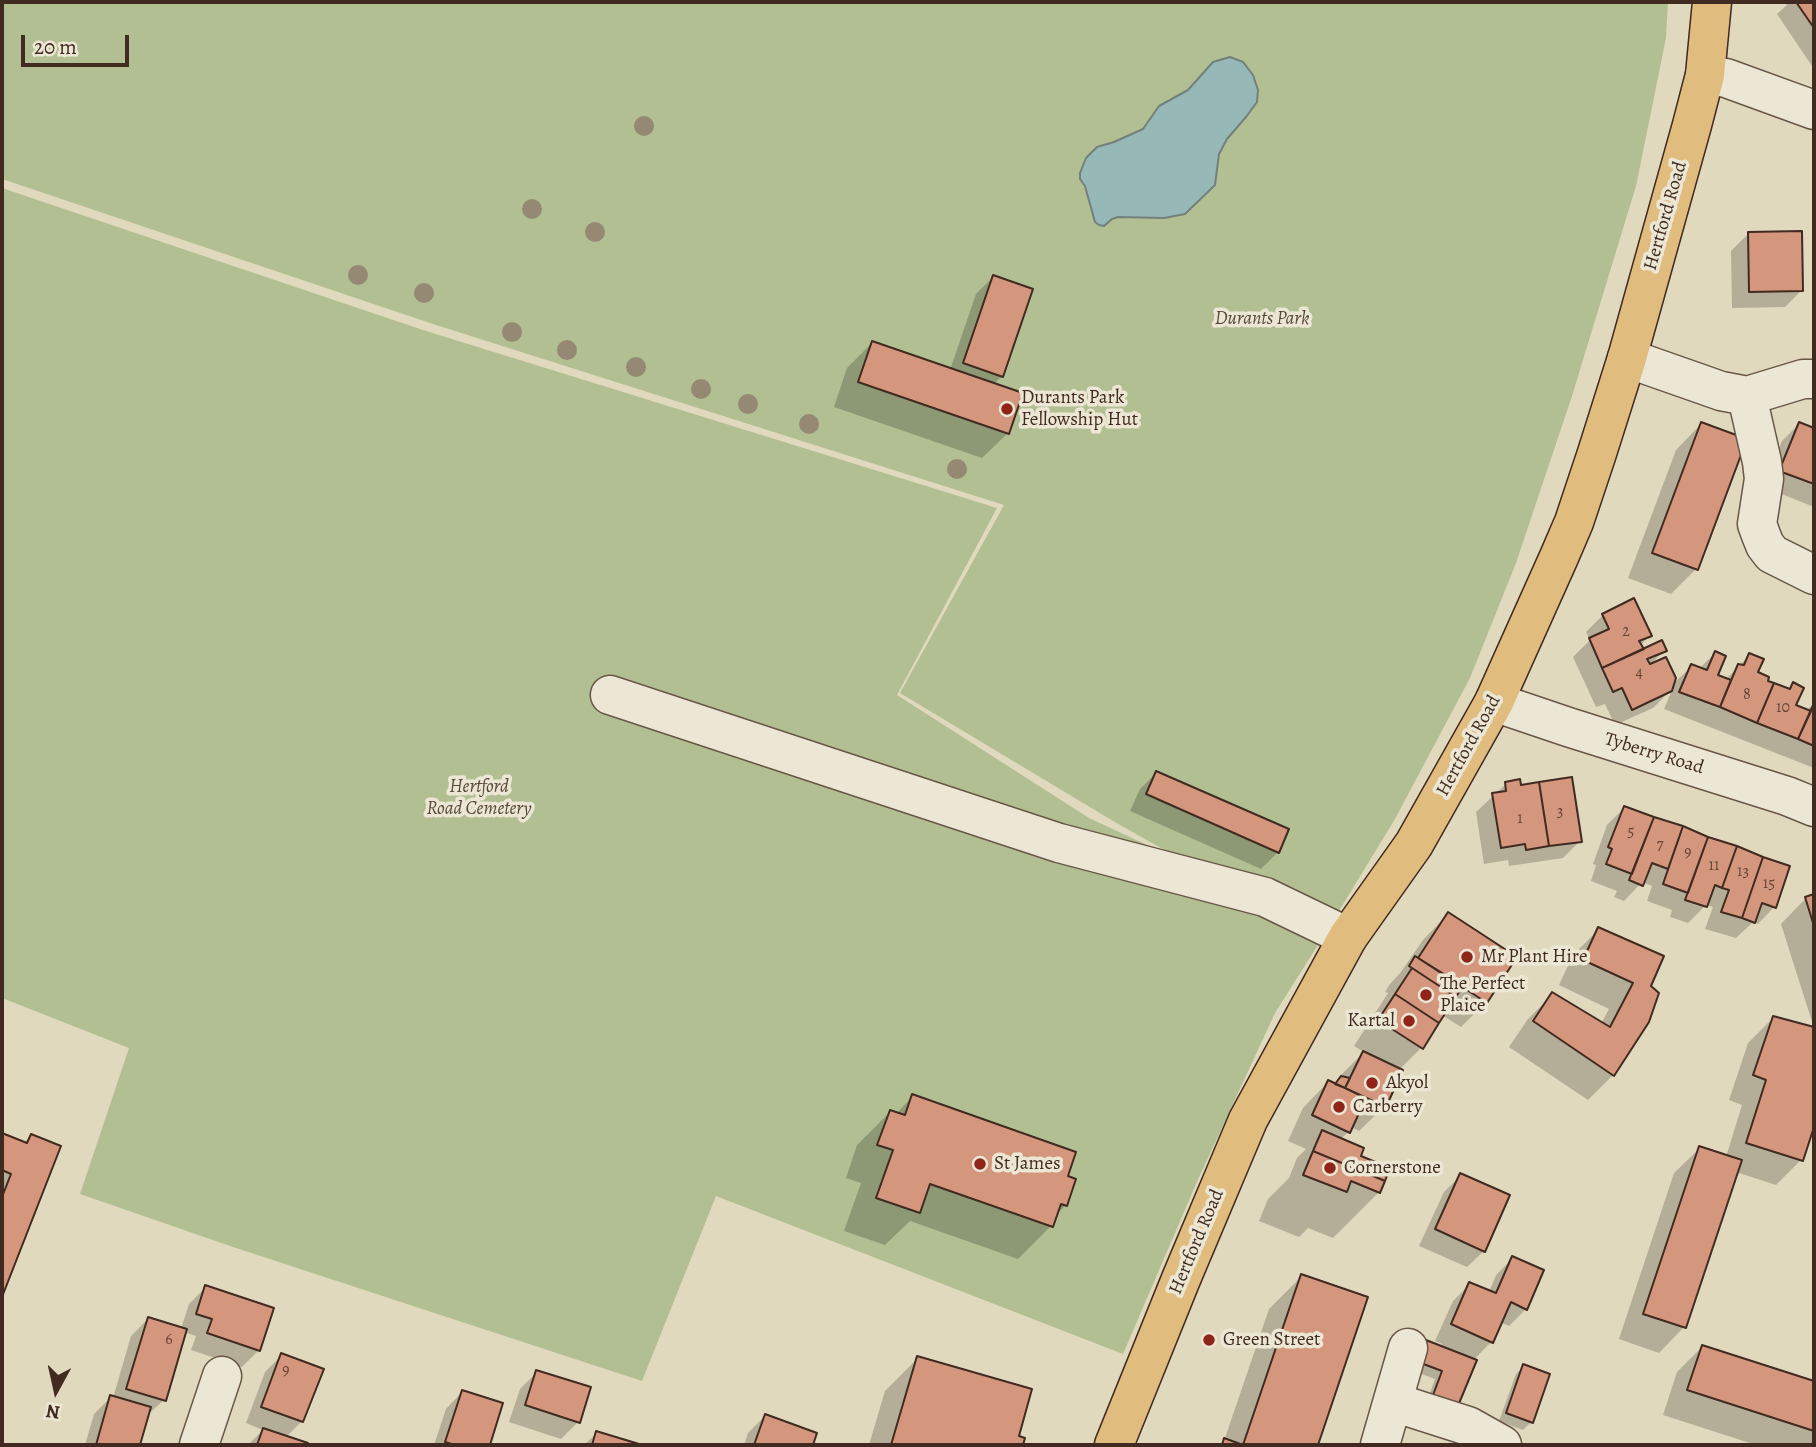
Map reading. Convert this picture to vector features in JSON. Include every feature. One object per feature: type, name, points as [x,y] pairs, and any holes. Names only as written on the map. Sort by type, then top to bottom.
[{"type":"main road","name":"Hertford Road","points":[[1114,1445],[1248,1119],[1349,937],[1414,844],[1494,702],[1574,522],[1627,358],[1705,75],[1712,2]]},
{"type":"street","points":[[1705,75],[1726,78],[1814,110]]},
{"type":"street","points":[[1627,358],[1721,391],[1747,396],[1803,379],[1814,379]]},
{"type":"street","points":[[1747,396],[1764,479],[1757,524],[1761,535],[1772,554],[1814,575]]},
{"type":"street","points":[[610,695],[1059,843],[1265,897],[1349,937]]},
{"type":"street","name":"Tyberry Road","points":[[1494,702],[1814,807]]},
{"type":"street","points":[[1380,1445],[1408,1348]]},
{"type":"street","points":[[199,1445],[222,1376]]},
{"type":"street","points":[[1393,1402],[1468,1426],[1502,1445]]},
{"type":"green space","name":"Durants Park","points":[[2,2],[1668,2],[1666,38],[1636,186],[1572,396],[1516,563],[1470,678],[1395,819],[1331,924],[1161,848],[900,693],[1004,505],[436,325],[2,179]]},
{"type":"green space","name":"Hertford Road Cemetery","points":[[2,188],[423,330],[997,508],[897,695],[1089,818],[1328,929],[1275,1013],[1196,1184],[1123,1354],[716,1196],[642,1381],[80,1194],[129,1048],[2,998]]},
{"type":"water","points":[[1230,57],[1243,62],[1253,75],[1258,90],[1257,102],[1227,139],[1219,154],[1215,185],[1185,214],[1164,218],[1118,217],[1104,226],[1095,222],[1085,186],[1080,179],[1086,158],[1097,147],[1143,129],[1159,106],[1188,90],[1213,62]]},
{"type":"building","points":[[1796,2],[1814,2],[1814,28]]},
{"type":"building","points":[[1802,231],[1803,291],[1749,292],[1748,232]]},
{"type":"building","points":[[993,275],[1033,289],[1003,377],[963,363]]},
{"type":"building","points":[[872,341],[1023,393],[1009,434],[858,382]]},
{"type":"building","points":[[1701,422],[1747,439],[1698,570],[1652,553]]},
{"type":"building","points":[[1799,422],[1814,428],[1814,484],[1779,471]]},
{"type":"building","points":[[1634,598],[1652,636],[1639,641],[1644,649],[1602,668],[1589,638],[1609,629],[1602,614]]},
{"type":"building","points":[[1662,640],[1667,651],[1647,659],[1650,664],[1666,657],[1676,678],[1672,691],[1632,710],[1622,688],[1613,692],[1602,668]]},
{"type":"building","points":[[1715,651],[1726,656],[1718,675],[1731,680],[1720,707],[1679,692],[1691,664],[1707,670]]},
{"type":"building","points":[[1749,653],[1764,659],[1758,672],[1769,677],[1768,681],[1774,683],[1757,723],[1720,707],[1738,664],[1744,665]]},
{"type":"building","points":[[1793,682],[1804,688],[1796,705],[1811,711],[1798,739],[1757,723],[1774,683],[1790,689]]},
{"type":"building","points":[[1814,703],[1814,746],[1798,739]]},
{"type":"building","points":[[1156,771],[1289,829],[1279,853],[1146,794]]},
{"type":"building","points":[[1572,777],[1582,842],[1549,846],[1539,782]]},
{"type":"building","points":[[1520,779],[1521,785],[1539,782],[1549,846],[1526,850],[1525,844],[1501,848],[1492,793],[1506,791],[1505,782]]},
{"type":"building","points":[[1624,806],[1654,817],[1632,874],[1606,864],[1612,849],[1608,847]]},
{"type":"building","points":[[1654,817],[1683,826],[1668,869],[1652,863],[1643,886],[1629,880]]},
{"type":"building","points":[[1683,826],[1708,837],[1688,893],[1663,884]]},
{"type":"building","points":[[1708,837],[1737,846],[1722,888],[1715,885],[1707,907],[1685,900]]},
{"type":"building","points":[[1737,846],[1763,857],[1742,918],[1721,912],[1729,890],[1722,888]]},
{"type":"building","points":[[1763,857],[1790,866],[1776,908],[1762,903],[1755,923],[1742,918]]},
{"type":"building","points":[[1814,894],[1814,926],[1805,897]]},
{"type":"building","name":"Mr Plant Hire","points":[[1448,912],[1517,957],[1487,1003],[1418,958]]},
{"type":"building","points":[[1598,927],[1664,956],[1651,986],[1659,993],[1649,1022],[1614,1076],[1533,1021],[1552,992],[1610,1027],[1633,983],[1583,960]]},
{"type":"building","points":[[1415,956],[1463,986],[1456,997],[1409,966]]},
{"type":"building","name":"The Perfect Plaice","points":[[1412,968],[1456,997],[1439,1023],[1395,994]]},
{"type":"building","name":"Kartal","points":[[1395,994],[1439,1023],[1423,1049],[1378,1020]]},
{"type":"building","points":[[1773,1016],[1814,1027],[1814,1127],[1803,1161],[1746,1143],[1766,1080],[1753,1075]]},
{"type":"building","name":"Akyol","points":[[1363,1051],[1403,1070],[1386,1107],[1345,1088]]},
{"type":"building","points":[[1341,1076],[1350,1078],[1345,1088],[1335,1084]]},
{"type":"building","name":"Carberry","points":[[1328,1080],[1366,1098],[1350,1133],[1312,1115]]},
{"type":"building","name":"St James","points":[[912,1094],[1076,1152],[1068,1176],[1076,1179],[1067,1206],[1061,1204],[1053,1227],[930,1184],[920,1213],[876,1198],[893,1150],[877,1145],[890,1110],[905,1115]]},
{"type":"building","points":[[1322,1130],[1364,1148],[1361,1156],[1390,1168],[1385,1181],[1313,1151]]},
{"type":"building","points":[[2,1133],[27,1143],[31,1134],[61,1146],[2,1297],[2,1197],[11,1174],[2,1170]]},
{"type":"building","points":[[1699,1146],[1742,1160],[1686,1328],[1643,1314]]},
{"type":"building","name":"Cornerstone","points":[[1313,1151],[1385,1181],[1380,1193],[1351,1181],[1347,1192],[1303,1175]]},
{"type":"building","points":[[1460,1173],[1510,1195],[1485,1252],[1435,1229]]},
{"type":"building","points":[[1512,1256],[1544,1270],[1527,1310],[1511,1302],[1493,1343],[1451,1324],[1469,1282],[1496,1293]]},
{"type":"building","points":[[1301,1274],[1368,1297],[1318,1445],[1243,1445]]},
{"type":"building","points":[[205,1285],[274,1308],[260,1351],[207,1333],[212,1319],[196,1314]]},
{"type":"building","points":[[148,1317],[187,1329],[166,1401],[126,1389]]},
{"type":"building","points":[[1426,1340],[1477,1360],[1455,1413],[1430,1403],[1442,1371],[1418,1362]]},
{"type":"building","points":[[1702,1345],[1814,1381],[1814,1431],[1687,1390]]},
{"type":"building","points":[[281,1353],[324,1369],[303,1422],[261,1407]]},
{"type":"building","points":[[917,1356],[1032,1389],[1019,1436],[1025,1438],[1023,1445],[891,1445]]},
{"type":"building","points":[[1523,1364],[1550,1374],[1533,1423],[1506,1413]]},
{"type":"building","points":[[536,1370],[591,1387],[580,1423],[525,1405]]},
{"type":"building","points":[[462,1390],[503,1403],[490,1445],[455,1445],[445,1442]]},
{"type":"building","points":[[110,1395],[151,1407],[140,1445],[96,1445]]},
{"type":"building","points":[[765,1414],[817,1433],[813,1445],[754,1445]]},
{"type":"building","points":[[263,1428],[308,1443],[257,1445]]},
{"type":"building","points":[[596,1431],[639,1444],[639,1445],[592,1445]]},
{"type":"building","points":[[1224,1438],[1243,1445],[1222,1445]]},
{"type":"place","name":"Durants Park Fellowship Hut","points":[[1007,409]]},
{"type":"place","name":"Mr Plant Hire","points":[[1467,957]]},
{"type":"place","name":"The Perfect Plaice","points":[[1426,995]]},
{"type":"place","name":"Kartal","points":[[1409,1021]]},
{"type":"place","name":"Akyol","points":[[1372,1083]]},
{"type":"place","name":"Carberry","points":[[1339,1107]]},
{"type":"place","name":"St James","points":[[980,1164]]},
{"type":"place","name":"Cornerstone","points":[[1330,1168]]},
{"type":"place","name":"Green Street","points":[[1209,1340]]}]
